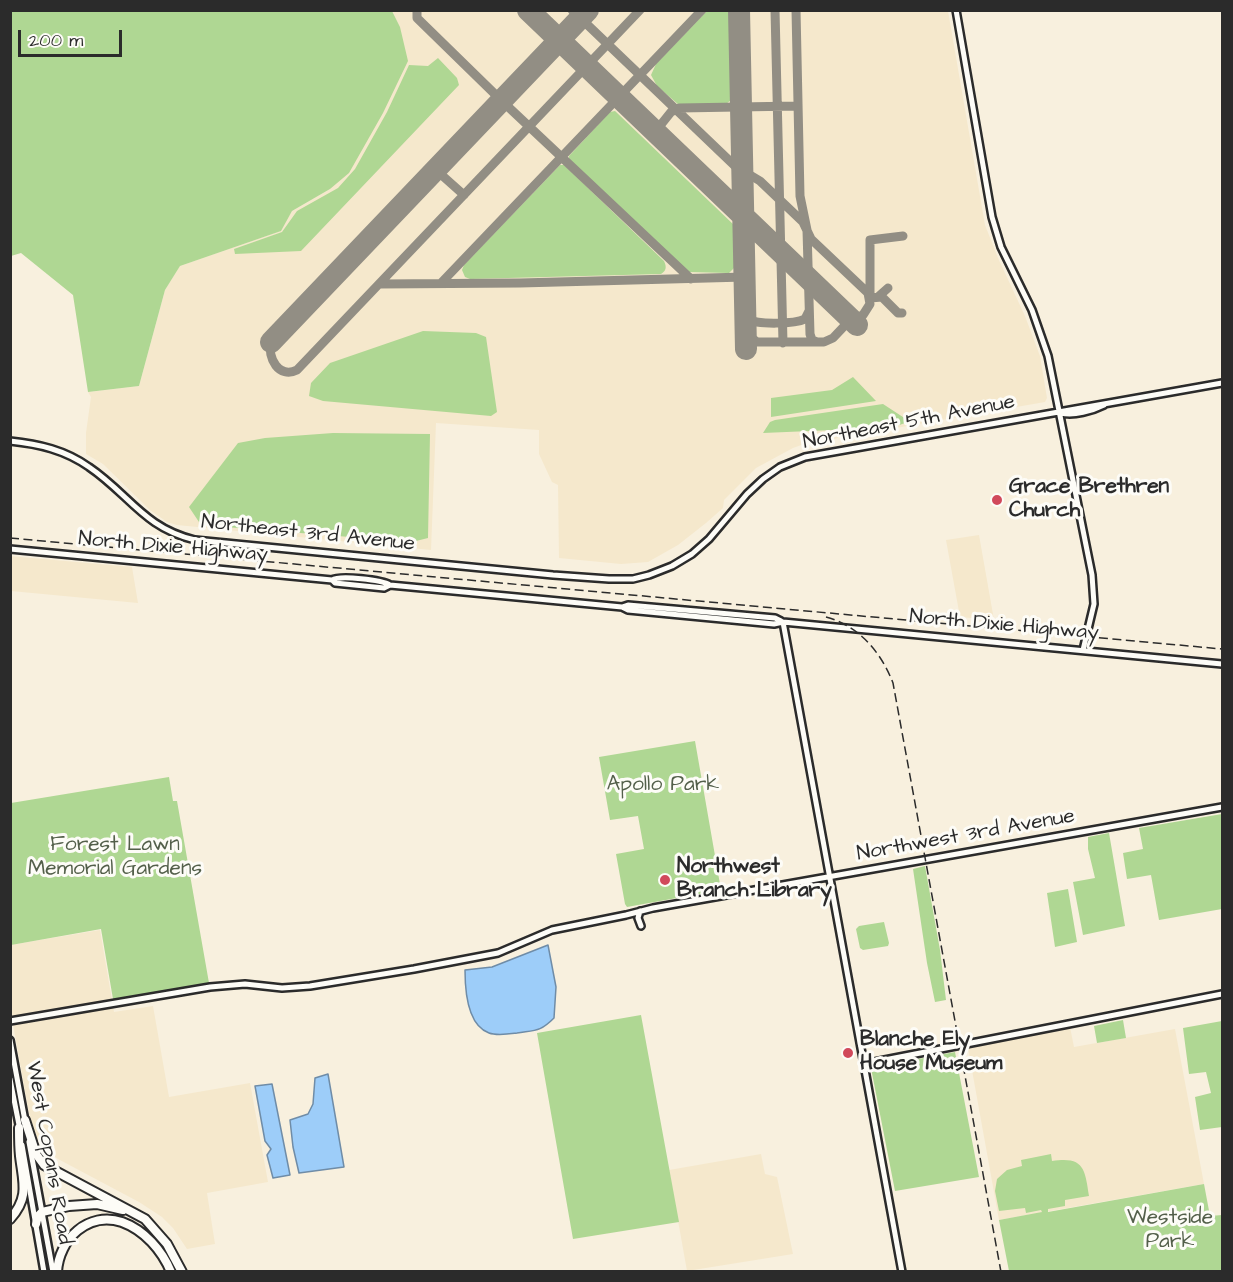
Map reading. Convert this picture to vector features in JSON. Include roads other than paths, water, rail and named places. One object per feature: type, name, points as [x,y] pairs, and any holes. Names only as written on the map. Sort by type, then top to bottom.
[{"type":"highway","points":[[25,1120],[38,1158],[46,1168],[140,1215],[171,1250],[182,1272]]},
{"type":"highway","points":[[10,1219],[20,1204],[24,1189],[19,1128]]},
{"type":"highway","points":[[36,1224],[42,1212],[77,1205],[103,1205],[134,1215],[159,1234]]},
{"type":"highway","points":[[55,1272],[60,1252],[70,1236],[84,1226],[106,1220],[123,1223],[144,1235],[161,1254],[171,1272]]},
{"type":"street","points":[[956,10],[992,217],[1001,247],[1042,333],[1094,588],[1094,604],[1083,650]]},
{"type":"street","name":"Northeast 5th Avenue","points":[[627,579],[649,575],[672,566],[692,554],[709,539],[747,494],[763,479],[780,467],[805,457],[1222,383]]},
{"type":"street","name":"Northeast 3rd Avenue","points":[[12,442],[51,448],[78,459],[92,468],[148,519],[163,529],[195,540],[553,575],[627,579]]},
{"type":"street","name":"North Dixie Highway","points":[[10,549],[332,580],[336,577],[385,582],[390,585],[622,607],[628,610],[774,624],[783,622],[1222,664]]},
{"type":"street","points":[[783,622],[902,1272]]},
{"type":"street","name":"Northwest 3rd Avenue","points":[[10,1021],[210,987],[245,984],[282,988],[310,986],[414,969],[498,953],[552,930],[640,911],[1222,807]]},
{"type":"street","points":[[640,911],[638,918],[641,926]]},
{"type":"street","points":[[864,1064],[1222,994]]},
{"type":"street","name":"West Copans Road","points":[[10,1040],[55,1272]]},
{"type":"street","name":"West Copans Road","points":[[10,1078],[45,1272]]},
{"type":"water","points":[[548,945],[556,987],[554,1018],[537,1030],[496,1034],[482,1029],[476,1023],[469,1006],[465,970],[492,967]]},
{"type":"water","points":[[328,1074],[344,1167],[299,1173],[290,1120],[308,1114],[313,1104],[315,1078]]},
{"type":"water","points":[[272,1084],[290,1175],[273,1178],[267,1155],[271,1149],[265,1141],[255,1086]]},
{"type":"railway","points":[[10,538],[1222,649]]},
{"type":"railway","points":[[826,617],[838,621],[859,634],[882,661],[893,683],[1001,1272]]},
{"type":"place","name":"Grace Brethren Church","points":[[997,500]]},
{"type":"place","name":"Northwest Branch Library","points":[[665,880]]},
{"type":"place","name":"Blanche Ely House Museum","points":[[848,1053]]},
{"type":"park label","name":"Apollo Park","points":[[663,786]]},
{"type":"park label","name":"Forest Lawn Memorial Gardens","points":[[115,858]]},
{"type":"park label","name":"Westside Park","points":[[1170,1231]]}]
